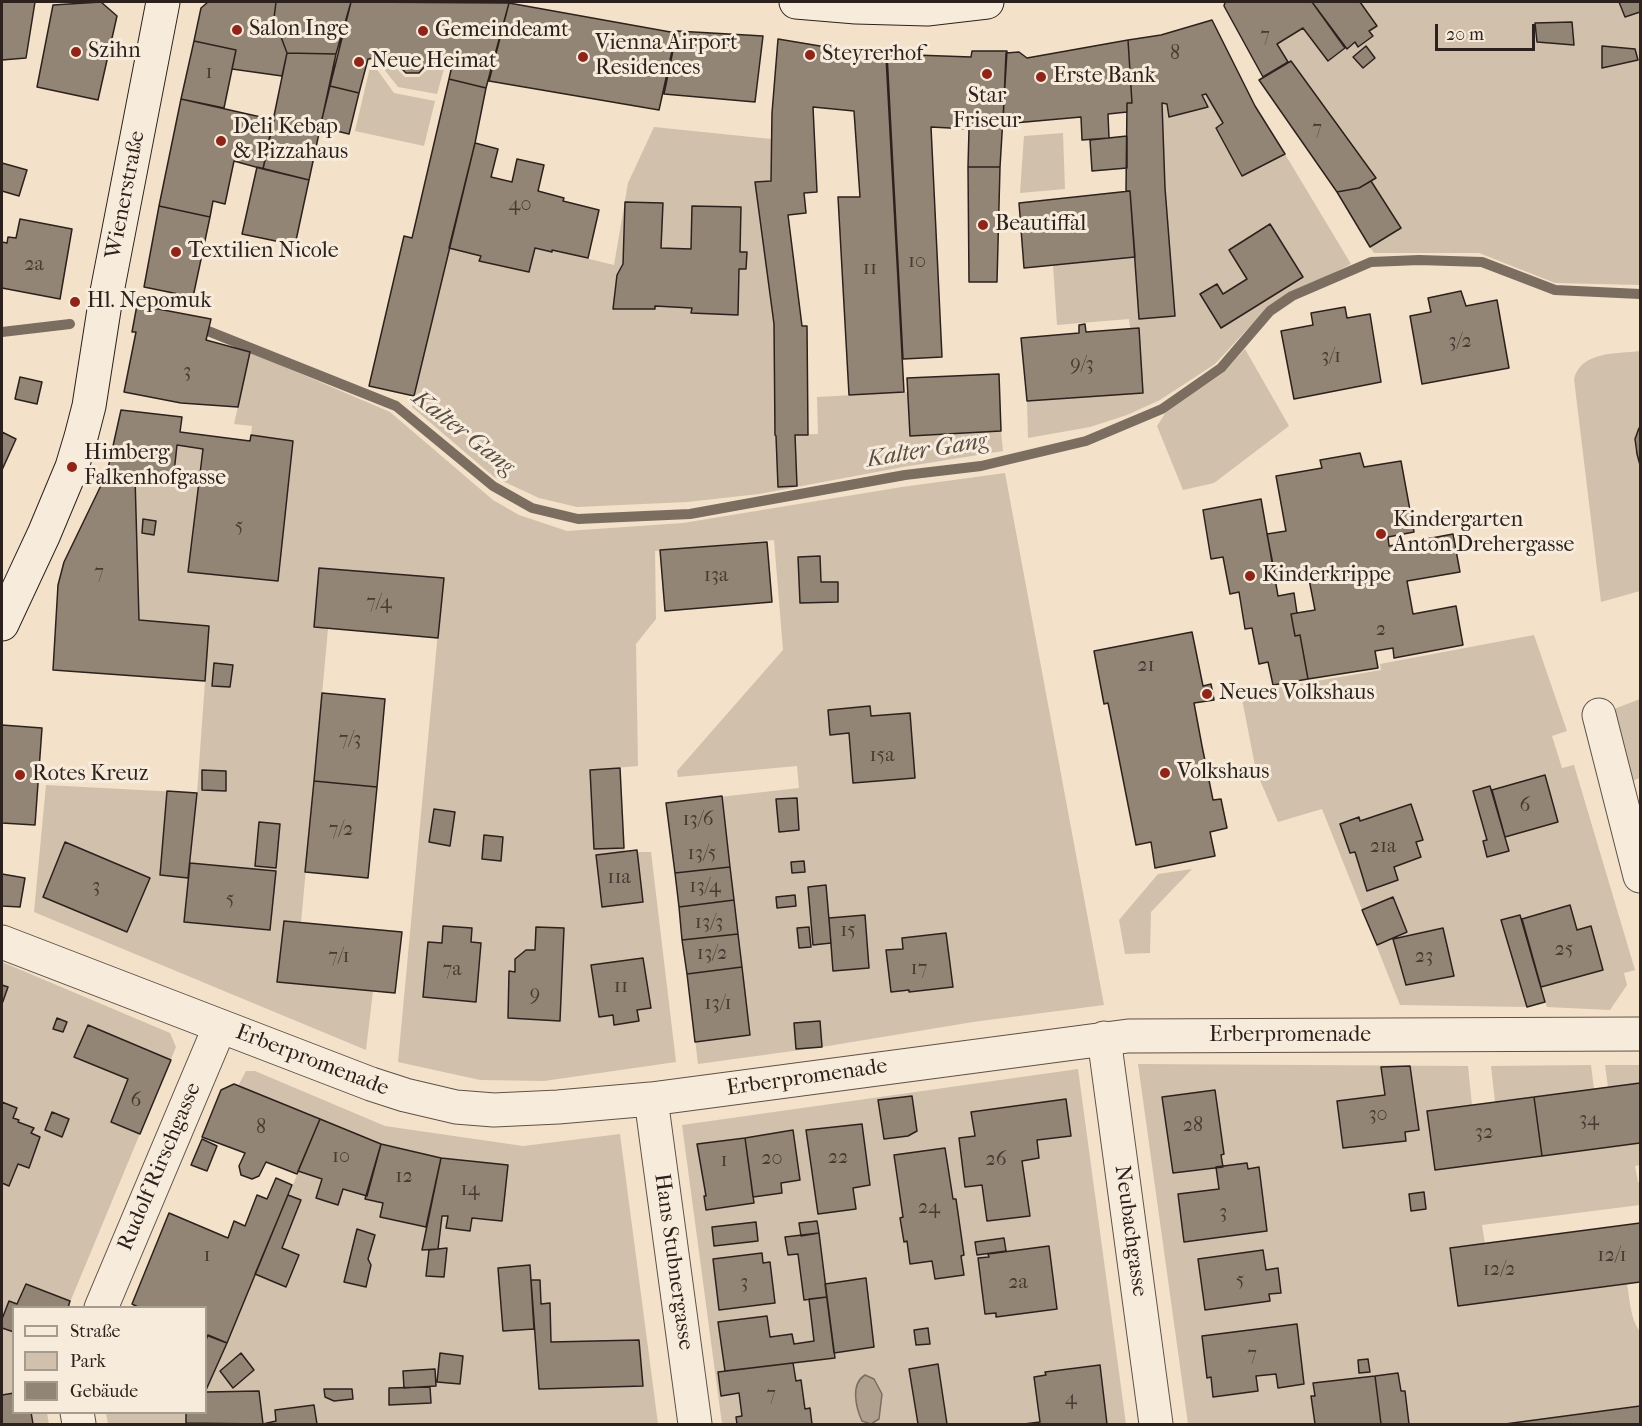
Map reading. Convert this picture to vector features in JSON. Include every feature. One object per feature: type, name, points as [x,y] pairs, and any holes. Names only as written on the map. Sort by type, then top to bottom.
[{"type":"street","name":"Wienerstraße","points":[[2,624],[72,467],[89,406],[106,297],[163,2]]},
{"type":"street","points":[[796,2],[927,9],[987,2]]},
{"type":"street","points":[[1599,715],[1641,876]]},
{"type":"street","name":"Erberpromenade","points":[[2,942],[371,1084],[456,1107],[494,1110],[651,1099],[1128,1036],[1641,1034]]},
{"type":"street","name":"Rudolf Rirschgasse","points":[[102,1306],[220,1026]]},
{"type":"street","name":"Neubachgasse","points":[[1104,1038],[1155,1425]]},
{"type":"street","name":"Hans Stubnergasse","points":[[651,1099],[695,1425]]},
{"type":"green space","points":[[1360,2],[1619,2],[1625,17],[1640,12],[1640,285],[1555,283],[1479,253],[1374,253],[1370,247],[1401,228],[1291,61],[1288,62],[1277,44],[1303,28],[1328,61],[1355,42],[1359,47],[1372,36],[1369,31],[1376,26]]},
{"type":"green space","points":[[370,67],[376,68],[394,93],[435,101],[424,146],[355,131]]},
{"type":"green space","points":[[383,68],[396,68],[405,77],[419,77],[427,70],[444,69],[437,94],[398,87]]},
{"type":"green space","points":[[1206,94],[1223,123],[1216,129],[1242,176],[1285,154],[1351,264],[1267,308],[1215,364],[1160,400],[1127,415],[1090,427],[1028,438],[1027,401],[1143,392],[1139,328],[1130,328],[1129,319],[1057,325],[1053,265],[1135,257],[1139,319],[1175,316],[1165,188],[1162,103],[1167,104],[1170,117],[1207,107],[1202,95]]},
{"type":"green space","points":[[654,127],[771,139],[771,181],[756,182],[774,324],[775,435],[818,434],[817,397],[908,392],[910,436],[1001,431],[1003,451],[759,494],[687,502],[577,507],[539,498],[494,477],[412,407],[449,248],[481,256],[480,261],[528,272],[535,248],[614,265],[628,183]]},
{"type":"green space","points":[[1063,133],[1065,189],[1020,193],[1024,136]]},
{"type":"green space","points":[[1245,349],[1289,426],[1214,483],[1183,490],[1157,426],[1166,412],[1223,373]]},
{"type":"green space","points":[[1640,351],[1640,428],[1635,441],[1640,465],[1640,591],[1601,602],[1574,379],[1584,363],[1592,359],[1610,354]]},
{"type":"green space","points":[[250,352],[390,412],[493,500],[519,515],[567,531],[683,523],[902,487],[1005,473],[1104,1005],[973,1022],[822,1047],[698,1064],[666,803],[799,788],[797,766],[678,777],[677,771],[783,650],[774,540],[655,551],[656,619],[636,644],[638,766],[590,770],[594,849],[624,848],[625,851],[651,852],[676,1062],[544,1081],[480,1080],[398,1062],[443,578],[319,568],[314,627],[328,629],[301,923],[284,921],[277,982],[373,991],[366,1050],[34,912],[46,785],[197,793],[209,626],[139,620],[135,477],[172,482],[177,445],[203,449],[189,572],[278,581],[293,441],[251,435],[252,426],[234,424]]},
{"type":"green space","points":[[1534,635],[1567,731],[1552,736],[1562,768],[1574,765],[1635,970],[1624,973],[1627,985],[1610,1010],[1547,1007],[1545,1002],[1527,1007],[1400,1005],[1322,809],[1278,822],[1256,771],[1241,694],[1381,670],[1380,664]]},
{"type":"green space","points":[[1640,699],[1640,778],[1629,782],[1613,712],[1614,709]]},
{"type":"green space","points":[[1192,869],[1151,912],[1150,953],[1125,954],[1119,920],[1158,874]]},
{"type":"green space","points":[[2,962],[170,1033],[176,1047],[68,1306],[12,1306],[12,1414],[47,1414],[49,1424],[2,1424]]},
{"type":"green space","points":[[1138,1064],[1468,1066],[1472,1105],[1427,1111],[1435,1170],[1640,1143],[1640,1165],[1635,1166],[1638,1182],[1640,1182],[1640,1205],[1482,1225],[1485,1244],[1450,1249],[1458,1306],[1627,1284],[1632,1315],[1640,1332],[1640,1406],[1505,1424],[1188,1424]]},
{"type":"green space","points":[[1591,1065],[1594,1089],[1495,1102],[1491,1066]]},
{"type":"green space","points":[[1605,1065],[1640,1065],[1640,1083],[1608,1087]]},
{"type":"green space","points":[[1078,1069],[1126,1424],[722,1424],[682,1125]]},
{"type":"green space","points":[[246,1071],[255,1071],[385,1126],[523,1146],[620,1134],[658,1424],[108,1424],[106,1414],[207,1414],[207,1335],[227,1343],[320,1120],[238,1086]]},
{"type":"shaded area","points":[[865,1375],[874,1379],[882,1394],[879,1419],[871,1424],[862,1421],[856,1403],[857,1384]]},
{"type":"building","points":[[2,2],[35,2],[26,58],[2,60]]},
{"type":"building","name":"Szihn","points":[[101,2],[117,16],[98,100],[37,87],[53,5]]},
{"type":"building","name":"Salon Inge","points":[[208,2],[276,2],[274,18],[287,53],[282,76],[232,69],[236,50],[194,41],[201,8]]},
{"type":"building","points":[[276,2],[351,2],[336,54],[287,53],[274,18]]},
{"type":"building","name":"Gemeindeamt","points":[[351,2],[509,3],[486,88],[449,79],[453,61],[448,60],[442,66],[425,66],[419,73],[406,73],[398,65],[383,65],[377,58],[368,59],[359,93],[330,86]]},
{"type":"building","points":[[1225,2],[1312,2],[1345,48],[1328,61],[1303,28],[1277,44],[1288,62],[1263,77],[1224,6]]},
{"type":"building","points":[[1312,2],[1360,2],[1377,26],[1369,31],[1373,36],[1358,47],[1355,42],[1347,49]]},
{"type":"building","points":[[1619,2],[1640,2],[1640,12],[1625,17]]},
{"type":"building","name":"Vienna Airport Residences","points":[[509,3],[676,33],[659,110],[489,81]]},
{"type":"building","points":[[1212,20],[1255,106],[1285,154],[1242,176],[1216,128],[1223,123],[1206,94],[1202,95],[1208,107],[1169,117],[1167,104],[1162,103],[1165,188],[1175,316],[1139,319],[1130,191],[1126,191],[1127,103],[1132,103],[1128,40],[1161,35]]},
{"type":"building","points":[[1572,22],[1574,45],[1537,42],[1535,23]]},
{"type":"building","points":[[677,31],[763,36],[755,102],[664,94]]},
{"type":"building","points":[[778,39],[886,57],[904,392],[849,395],[838,197],[860,197],[854,111],[813,107],[817,192],[804,193],[806,213],[788,215],[802,326],[807,326],[808,435],[795,435],[797,486],[778,487],[774,324],[755,182],[771,181],[772,113]]},
{"type":"building","points":[[1128,40],[1132,103],[1127,103],[1127,112],[1108,114],[1109,138],[1082,140],[1081,117],[1003,124],[1006,53],[1019,52],[1027,58]]},
{"type":"building","points":[[194,41],[236,50],[224,108],[181,99]]},
{"type":"building","points":[[1366,46],[1375,58],[1363,68],[1353,57]]},
{"type":"building","points":[[1602,46],[1635,49],[1638,60],[1602,68]]},
{"type":"building","points":[[972,51],[1007,51],[1000,167],[968,167],[969,129],[931,127],[942,357],[903,359],[887,54],[971,57]]},
{"type":"building","points":[[287,53],[336,54],[309,180],[263,169]]},
{"type":"building","points":[[1291,61],[1376,178],[1359,188],[1337,192],[1259,80]]},
{"type":"building","points":[[449,79],[486,88],[475,143],[414,396],[369,386],[404,236],[412,238]]},
{"type":"building","points":[[330,86],[359,93],[349,134],[320,127]]},
{"type":"building","name":"Deli Kebap & Pizzahaus","points":[[181,99],[274,120],[263,169],[234,161],[225,204],[213,201],[210,217],[159,206]]},
{"type":"building","points":[[1127,136],[1127,168],[1092,171],[1090,140]]},
{"type":"building","points":[[475,143],[498,149],[491,177],[512,182],[517,159],[544,165],[538,191],[564,198],[563,201],[599,210],[588,258],[535,248],[529,272],[479,261],[481,256],[449,248]]},
{"type":"building","points":[[2,163],[27,170],[19,196],[2,191]]},
{"type":"building","points":[[257,167],[309,180],[295,245],[242,234]]},
{"type":"building","name":"Beautiffal","points":[[968,167],[1000,167],[997,282],[969,282]]},
{"type":"building","points":[[1371,181],[1401,228],[1370,247],[1337,192],[1359,188]]},
{"type":"building","points":[[1130,191],[1135,257],[1024,268],[1019,203]]},
{"type":"building","points":[[625,202],[663,203],[661,248],[691,249],[692,206],[741,207],[740,252],[747,252],[746,269],[739,269],[738,315],[691,313],[692,308],[655,306],[655,309],[613,309],[617,275],[623,264]]},
{"type":"building","name":"Textilien Nicole","points":[[159,206],[210,217],[193,297],[144,287]]},
{"type":"building","points":[[20,219],[72,229],[60,299],[2,288],[2,242],[7,243],[8,237],[16,238]]},
{"type":"building","points":[[1270,224],[1303,277],[1221,328],[1200,294],[1217,284],[1223,294],[1247,279],[1229,250]]},
{"type":"building","points":[[1461,291],[1466,306],[1497,300],[1509,368],[1422,384],[1410,316],[1431,312],[1428,298]]},
{"type":"building","points":[[137,305],[211,319],[206,340],[250,352],[238,407],[181,403],[124,392],[136,332],[132,332]]},
{"type":"building","points":[[1345,307],[1347,318],[1370,314],[1381,382],[1294,399],[1281,331],[1313,325],[1311,313]]},
{"type":"building","points":[[1085,324],[1086,332],[1139,328],[1143,393],[1027,401],[1021,338],[1079,333],[1079,325]]},
{"type":"building","points":[[999,374],[1001,431],[910,436],[907,378]]},
{"type":"building","points":[[20,377],[42,382],[37,404],[15,399]]},
{"type":"building","points":[[121,410],[182,417],[180,432],[250,441],[251,435],[293,441],[278,581],[188,572],[203,449],[177,445],[173,482],[107,473]]},
{"type":"building","points":[[1640,428],[1640,465],[1635,439]]},
{"type":"building","points":[[2,432],[16,439],[2,470]]},
{"type":"building","points":[[1360,453],[1364,467],[1401,461],[1414,532],[1388,537],[1389,546],[1453,534],[1460,572],[1407,581],[1413,614],[1456,606],[1463,645],[1394,658],[1393,648],[1375,651],[1378,668],[1308,679],[1300,635],[1295,636],[1291,614],[1315,610],[1308,574],[1276,580],[1267,534],[1286,531],[1276,476],[1322,468],[1320,460]]},
{"type":"building","points":[[107,473],[135,477],[139,620],[209,626],[205,681],[53,670],[58,585],[64,562]]},
{"type":"building","name":"Kinderkrippe","points":[[1261,499],[1278,596],[1294,593],[1297,613],[1291,614],[1295,636],[1300,635],[1308,679],[1273,685],[1268,662],[1259,664],[1252,628],[1245,629],[1239,592],[1230,594],[1223,557],[1211,559],[1203,510]]},
{"type":"building","points":[[143,519],[156,521],[154,535],[142,533]]},
{"type":"building","points":[[767,542],[772,602],[665,611],[660,550]]},
{"type":"building","points":[[820,556],[821,582],[838,582],[838,602],[800,603],[798,557]]},
{"type":"building","points":[[319,568],[444,578],[438,638],[314,627]]},
{"type":"building","name":"Volkshaus","points":[[1192,632],[1203,686],[1211,684],[1214,700],[1194,703],[1213,800],[1221,799],[1227,828],[1210,832],[1215,856],[1155,868],[1151,842],[1136,845],[1108,703],[1104,704],[1094,651]]},
{"type":"building","points":[[214,663],[233,665],[230,687],[212,686]]},
{"type":"building","points":[[322,693],[385,699],[377,787],[314,781]]},
{"type":"building","points":[[870,706],[871,716],[910,713],[915,778],[853,783],[849,733],[830,735],[828,710]]},
{"type":"building","name":"Rotes Kreuz","points":[[2,725],[42,728],[35,825],[2,823]]},
{"type":"building","points":[[620,768],[624,848],[594,849],[590,770]]},
{"type":"building","points":[[202,770],[226,771],[226,791],[202,790]]},
{"type":"building","points":[[1545,775],[1558,822],[1505,837],[1492,790]]},
{"type":"building","points":[[314,781],[377,787],[368,878],[305,872]]},
{"type":"building","points":[[1490,786],[1509,851],[1487,857],[1483,841],[1487,840],[1473,791]]},
{"type":"building","points":[[167,791],[197,793],[188,878],[160,875]]},
{"type":"building","points":[[722,796],[730,867],[675,873],[666,803]]},
{"type":"building","points":[[797,798],[799,830],[779,832],[776,799]]},
{"type":"building","points":[[1411,804],[1423,840],[1416,842],[1421,857],[1394,867],[1398,880],[1367,891],[1355,852],[1350,853],[1340,824],[1359,817],[1360,821]]},
{"type":"building","points":[[434,809],[455,812],[450,846],[429,842]]},
{"type":"building","points":[[259,822],[280,824],[276,868],[255,866]]},
{"type":"building","points":[[484,835],[503,837],[501,861],[482,859]]},
{"type":"building","points":[[65,842],[150,878],[127,932],[43,897]]},
{"type":"building","points":[[637,850],[643,902],[602,907],[596,855]]},
{"type":"building","points":[[804,861],[805,872],[792,873],[791,862]]},
{"type":"building","points":[[190,863],[276,871],[270,930],[184,922]]},
{"type":"building","points":[[730,867],[734,900],[679,907],[675,873]]},
{"type":"building","points":[[2,874],[25,878],[20,907],[2,906]]},
{"type":"building","points":[[826,885],[831,943],[813,945],[808,887]]},
{"type":"building","points":[[795,895],[796,906],[777,908],[776,897]]},
{"type":"building","points":[[1393,897],[1407,932],[1377,945],[1362,910]]},
{"type":"building","points":[[734,900],[738,934],[682,940],[679,907]]},
{"type":"building","points":[[1570,905],[1577,930],[1591,926],[1603,970],[1541,987],[1522,919]]},
{"type":"building","points":[[865,915],[869,968],[833,971],[829,918]]},
{"type":"building","points":[[1520,915],[1545,1002],[1527,1007],[1501,920]]},
{"type":"building","points":[[284,921],[402,932],[395,993],[277,982]]},
{"type":"building","points":[[443,926],[472,928],[471,942],[481,943],[476,1002],[423,997],[428,942],[442,943]]},
{"type":"building","points":[[536,927],[564,928],[560,1021],[508,1018],[509,971],[515,972],[515,959],[526,950],[535,950]]},
{"type":"building","points":[[809,927],[811,947],[799,948],[797,928]]},
{"type":"building","points":[[1443,928],[1454,976],[1406,985],[1393,939]]},
{"type":"building","points":[[946,933],[953,987],[891,992],[886,950],[903,949],[902,938]]},
{"type":"building","points":[[738,934],[742,967],[687,974],[682,940]]},
{"type":"building","points":[[643,958],[651,1008],[637,1010],[639,1021],[614,1025],[613,1015],[599,1017],[591,965]]},
{"type":"building","points":[[742,967],[750,1035],[695,1042],[687,974]]},
{"type":"building","points":[[2,985],[8,987],[2,1004]]},
{"type":"building","points":[[57,1018],[67,1022],[63,1032],[53,1029]]},
{"type":"building","points":[[820,1021],[822,1047],[796,1049],[794,1023]]},
{"type":"building","points":[[88,1025],[171,1060],[140,1134],[111,1122],[128,1079],[74,1057]]},
{"type":"building","points":[[1410,1066],[1419,1130],[1405,1132],[1406,1141],[1343,1148],[1337,1101],[1385,1095],[1381,1067]]},
{"type":"building","points":[[1640,1083],[1640,1143],[1542,1156],[1534,1097]]},
{"type":"building","points":[[234,1084],[320,1119],[297,1174],[266,1162],[259,1176],[252,1179],[241,1175],[239,1166],[245,1153],[202,1137],[221,1090]]},
{"type":"building","points":[[1215,1090],[1224,1154],[1221,1155],[1223,1167],[1173,1173],[1162,1097]]},
{"type":"building","points":[[912,1096],[917,1131],[908,1136],[884,1139],[878,1100]]},
{"type":"building","points":[[1534,1097],[1542,1156],[1435,1170],[1427,1111]]},
{"type":"building","points":[[1066,1099],[1071,1136],[1037,1140],[1039,1158],[1022,1161],[1030,1216],[987,1221],[982,1185],[965,1187],[959,1138],[975,1136],[971,1112]]},
{"type":"building","points":[[2,1102],[17,1108],[13,1118],[34,1128],[31,1133],[40,1137],[29,1168],[18,1164],[9,1186],[2,1183]]},
{"type":"building","points":[[52,1112],[69,1119],[62,1137],[45,1130]]},
{"type":"building","points":[[320,1119],[381,1144],[367,1196],[343,1189],[338,1205],[316,1198],[322,1179],[298,1171]]},
{"type":"building","points":[[862,1124],[870,1185],[853,1188],[856,1209],[818,1214],[806,1130]]},
{"type":"building","points":[[793,1130],[800,1180],[781,1183],[782,1193],[753,1197],[745,1138]]},
{"type":"building","points":[[745,1138],[754,1203],[706,1210],[704,1196],[706,1196],[697,1144]]},
{"type":"building","points":[[202,1139],[217,1146],[207,1171],[191,1165]]},
{"type":"building","points":[[381,1144],[441,1158],[426,1227],[380,1217],[383,1203],[365,1199]]},
{"type":"building","points":[[945,1148],[953,1199],[956,1199],[964,1255],[961,1256],[964,1275],[935,1279],[932,1261],[910,1264],[907,1241],[904,1242],[900,1218],[903,1217],[894,1155]]},
{"type":"building","points":[[441,1158],[508,1165],[502,1221],[472,1218],[470,1231],[446,1228],[448,1216],[442,1216],[438,1249],[422,1250]]},
{"type":"building","points":[[1247,1163],[1248,1169],[1259,1167],[1267,1231],[1184,1242],[1178,1194],[1219,1189],[1216,1167]]},
{"type":"building","points":[[276,1178],[292,1185],[227,1343],[207,1335],[207,1306],[136,1306],[132,1304],[169,1213],[228,1238],[234,1221],[245,1226],[257,1195],[267,1199]]},
{"type":"building","points":[[1424,1192],[1426,1209],[1411,1211],[1409,1194]]},
{"type":"building","points":[[288,1195],[301,1200],[282,1248],[299,1255],[286,1287],[255,1274]]},
{"type":"building","points":[[817,1221],[819,1233],[801,1236],[799,1223]]},
{"type":"building","points":[[756,1222],[758,1241],[714,1246],[712,1227]]},
{"type":"building","points":[[1640,1223],[1640,1282],[1458,1306],[1450,1248]]},
{"type":"building","points":[[357,1229],[375,1235],[368,1259],[371,1265],[366,1287],[344,1282]]},
{"type":"building","points":[[819,1233],[827,1297],[804,1300],[798,1254],[788,1255],[785,1237]]},
{"type":"building","points":[[1004,1238],[1006,1251],[977,1255],[975,1242]]},
{"type":"building","points":[[1049,1246],[1057,1309],[996,1317],[996,1313],[985,1314],[978,1258],[989,1257],[988,1254]]},
{"type":"building","points":[[447,1248],[444,1277],[426,1276],[429,1250]]},
{"type":"building","points":[[1263,1250],[1266,1270],[1278,1268],[1281,1293],[1269,1294],[1270,1301],[1205,1310],[1198,1259]]},
{"type":"building","points":[[762,1253],[763,1263],[770,1262],[775,1303],[719,1310],[713,1259]]},
{"type":"building","points":[[530,1265],[534,1329],[503,1331],[498,1268]]},
{"type":"building","points":[[866,1278],[874,1347],[834,1353],[825,1284]]},
{"type":"building","points":[[531,1280],[540,1280],[541,1304],[550,1303],[551,1342],[639,1340],[643,1386],[539,1389]]},
{"type":"building","points":[[26,1284],[70,1301],[69,1306],[12,1306],[12,1331],[2,1328],[2,1319],[9,1301],[17,1304]]},
{"type":"building","points":[[827,1297],[835,1358],[725,1371],[718,1322],[767,1316],[770,1337],[792,1334],[794,1344],[814,1341],[809,1299]]},
{"type":"building","points":[[1297,1324],[1304,1384],[1278,1388],[1276,1374],[1256,1376],[1258,1391],[1213,1397],[1211,1377],[1207,1378],[1202,1336]]},
{"type":"building","points":[[928,1328],[930,1344],[916,1345],[914,1330]]},
{"type":"building","points":[[208,1335],[227,1343],[207,1388]]},
{"type":"building","points":[[241,1353],[254,1370],[233,1388],[220,1371]]},
{"type":"building","points":[[440,1353],[463,1356],[460,1384],[437,1382]]},
{"type":"building","points":[[1368,1359],[1370,1372],[1359,1373],[1358,1360]]},
{"type":"building","points":[[793,1363],[796,1381],[801,1380],[805,1409],[810,1408],[812,1424],[737,1424],[736,1417],[742,1416],[739,1393],[721,1396],[718,1372]]},
{"type":"building","points":[[938,1364],[947,1424],[918,1424],[909,1369]]},
{"type":"building","points":[[1100,1365],[1107,1424],[1024,1424],[1040,1422],[1034,1377],[1046,1375],[1045,1372]]},
{"type":"building","points":[[435,1369],[436,1386],[404,1388],[403,1371]]},
{"type":"building","points":[[1398,1373],[1401,1391],[1405,1391],[1409,1424],[1381,1424],[1375,1376]]},
{"type":"building","points":[[1375,1376],[1381,1424],[1315,1424],[1311,1396],[1315,1396],[1313,1383]]},
{"type":"building","points":[[430,1387],[431,1403],[389,1405],[389,1388]]},
{"type":"building","points":[[324,1389],[352,1389],[353,1399],[334,1401],[325,1397]]},
{"type":"building","points":[[259,1391],[263,1424],[186,1423],[186,1414],[207,1414],[207,1392]]},
{"type":"building","points":[[12,1393],[12,1414],[31,1414],[33,1424],[2,1424],[2,1395]]},
{"type":"building","points":[[314,1405],[317,1424],[263,1424],[276,1421],[275,1410]]},
{"type":"building","points":[[1640,1406],[1640,1424],[1505,1424]]},
{"type":"waterway","name":"Kalter Gang","points":[[208,331],[396,406],[493,486],[532,508],[578,519],[690,514],[905,475],[981,466],[1086,441],[1162,409],[1221,368],[1270,311],[1292,296],[1371,262],[1419,260],[1482,262],[1555,290],[1640,294]]},
{"type":"waterway","name":"Kalter Gang","points":[[2,332],[70,324]]},
{"type":"place","name":"Salon Inge","points":[[237,30]]},
{"type":"place","name":"Gemeindeamt","points":[[423,31]]},
{"type":"place","name":"Szihn","points":[[76,52]]},
{"type":"place","name":"Steyrerhof","points":[[810,55]]},
{"type":"place","name":"Vienna Airport Residences","points":[[583,57]]},
{"type":"place","name":"Neue Heimat","points":[[359,62]]},
{"type":"place","name":"Star Friseur","points":[[987,74]]},
{"type":"place","name":"Erste Bank","points":[[1041,77]]},
{"type":"place","name":"Deli Kebap & Pizzahaus","points":[[221,141]]},
{"type":"place","name":"Beautiffal","points":[[983,225]]},
{"type":"place","name":"Textilien Nicole","points":[[176,252]]},
{"type":"place","name":"Hl. Nepomuk","points":[[75,302]]},
{"type":"place","name":"Himberg Falkenhofgasse","points":[[72,467]]},
{"type":"place","name":"Kindergarten Anton Drehergasse","points":[[1381,534]]},
{"type":"place","name":"Kinderkrippe","points":[[1250,576]]},
{"type":"place","name":"Neues Volkshaus","points":[[1207,694]]},
{"type":"place","name":"Volkshaus","points":[[1165,773]]},
{"type":"place","name":"Rotes Kreuz","points":[[20,775]]}]
